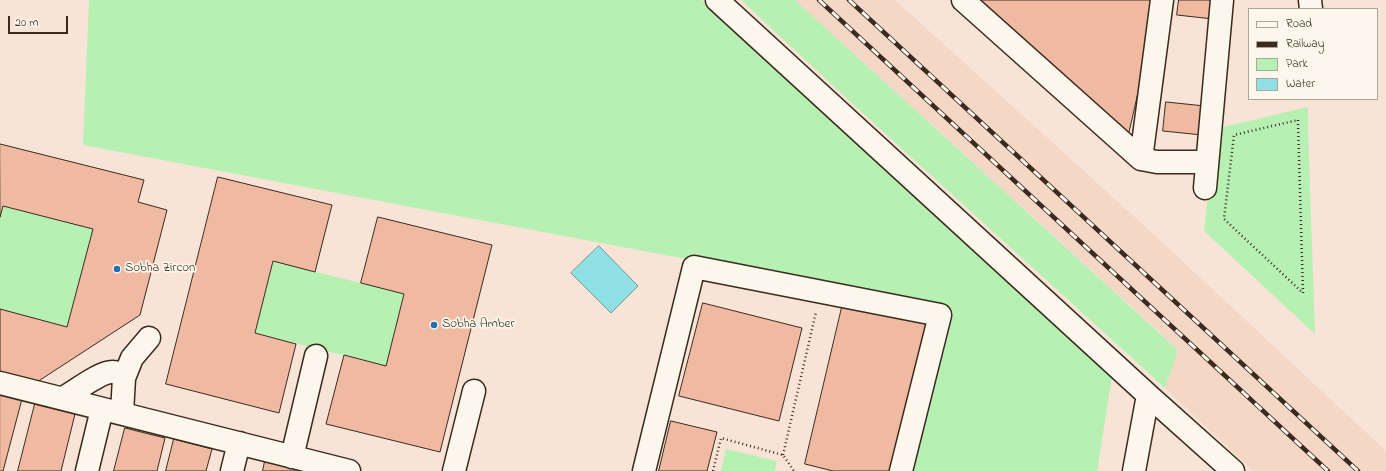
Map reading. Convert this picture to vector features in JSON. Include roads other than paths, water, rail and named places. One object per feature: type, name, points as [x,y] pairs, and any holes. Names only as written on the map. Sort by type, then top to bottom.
[{"type":"street","points":[[717,0],[1233,471]]},
{"type":"street","points":[[963,0],[1141,160],[1157,162],[1207,162]]},
{"type":"street","points":[[1141,160],[1162,0]]},
{"type":"street","points":[[1205,188],[1222,0]]},
{"type":"street","points":[[644,471],[694,267],[940,315],[901,471]]},
{"type":"street","points":[[86,471],[112,411],[122,393],[124,378],[132,358],[149,338]]},
{"type":"street","points":[[292,457],[316,356]]},
{"type":"street","points":[[63,398],[106,373],[114,372],[120,374],[124,378]]},
{"type":"street","points":[[0,382],[335,469]]},
{"type":"street","points":[[454,471],[474,391]]},
{"type":"street","points":[[1134,471],[1148,395]]},
{"type":"street","points":[[232,471],[239,443]]},
{"type":"water","points":[[599,246],[638,286],[611,313],[571,273]]},
{"type":"railway","points":[[819,0],[1328,471]]},
{"type":"railway","points":[[849,0],[1358,471]]},
{"type":"place","name":"Sobha Zircon","points":[[117,269]]},
{"type":"place","name":"Sobha Amber","points":[[434,325]]}]
